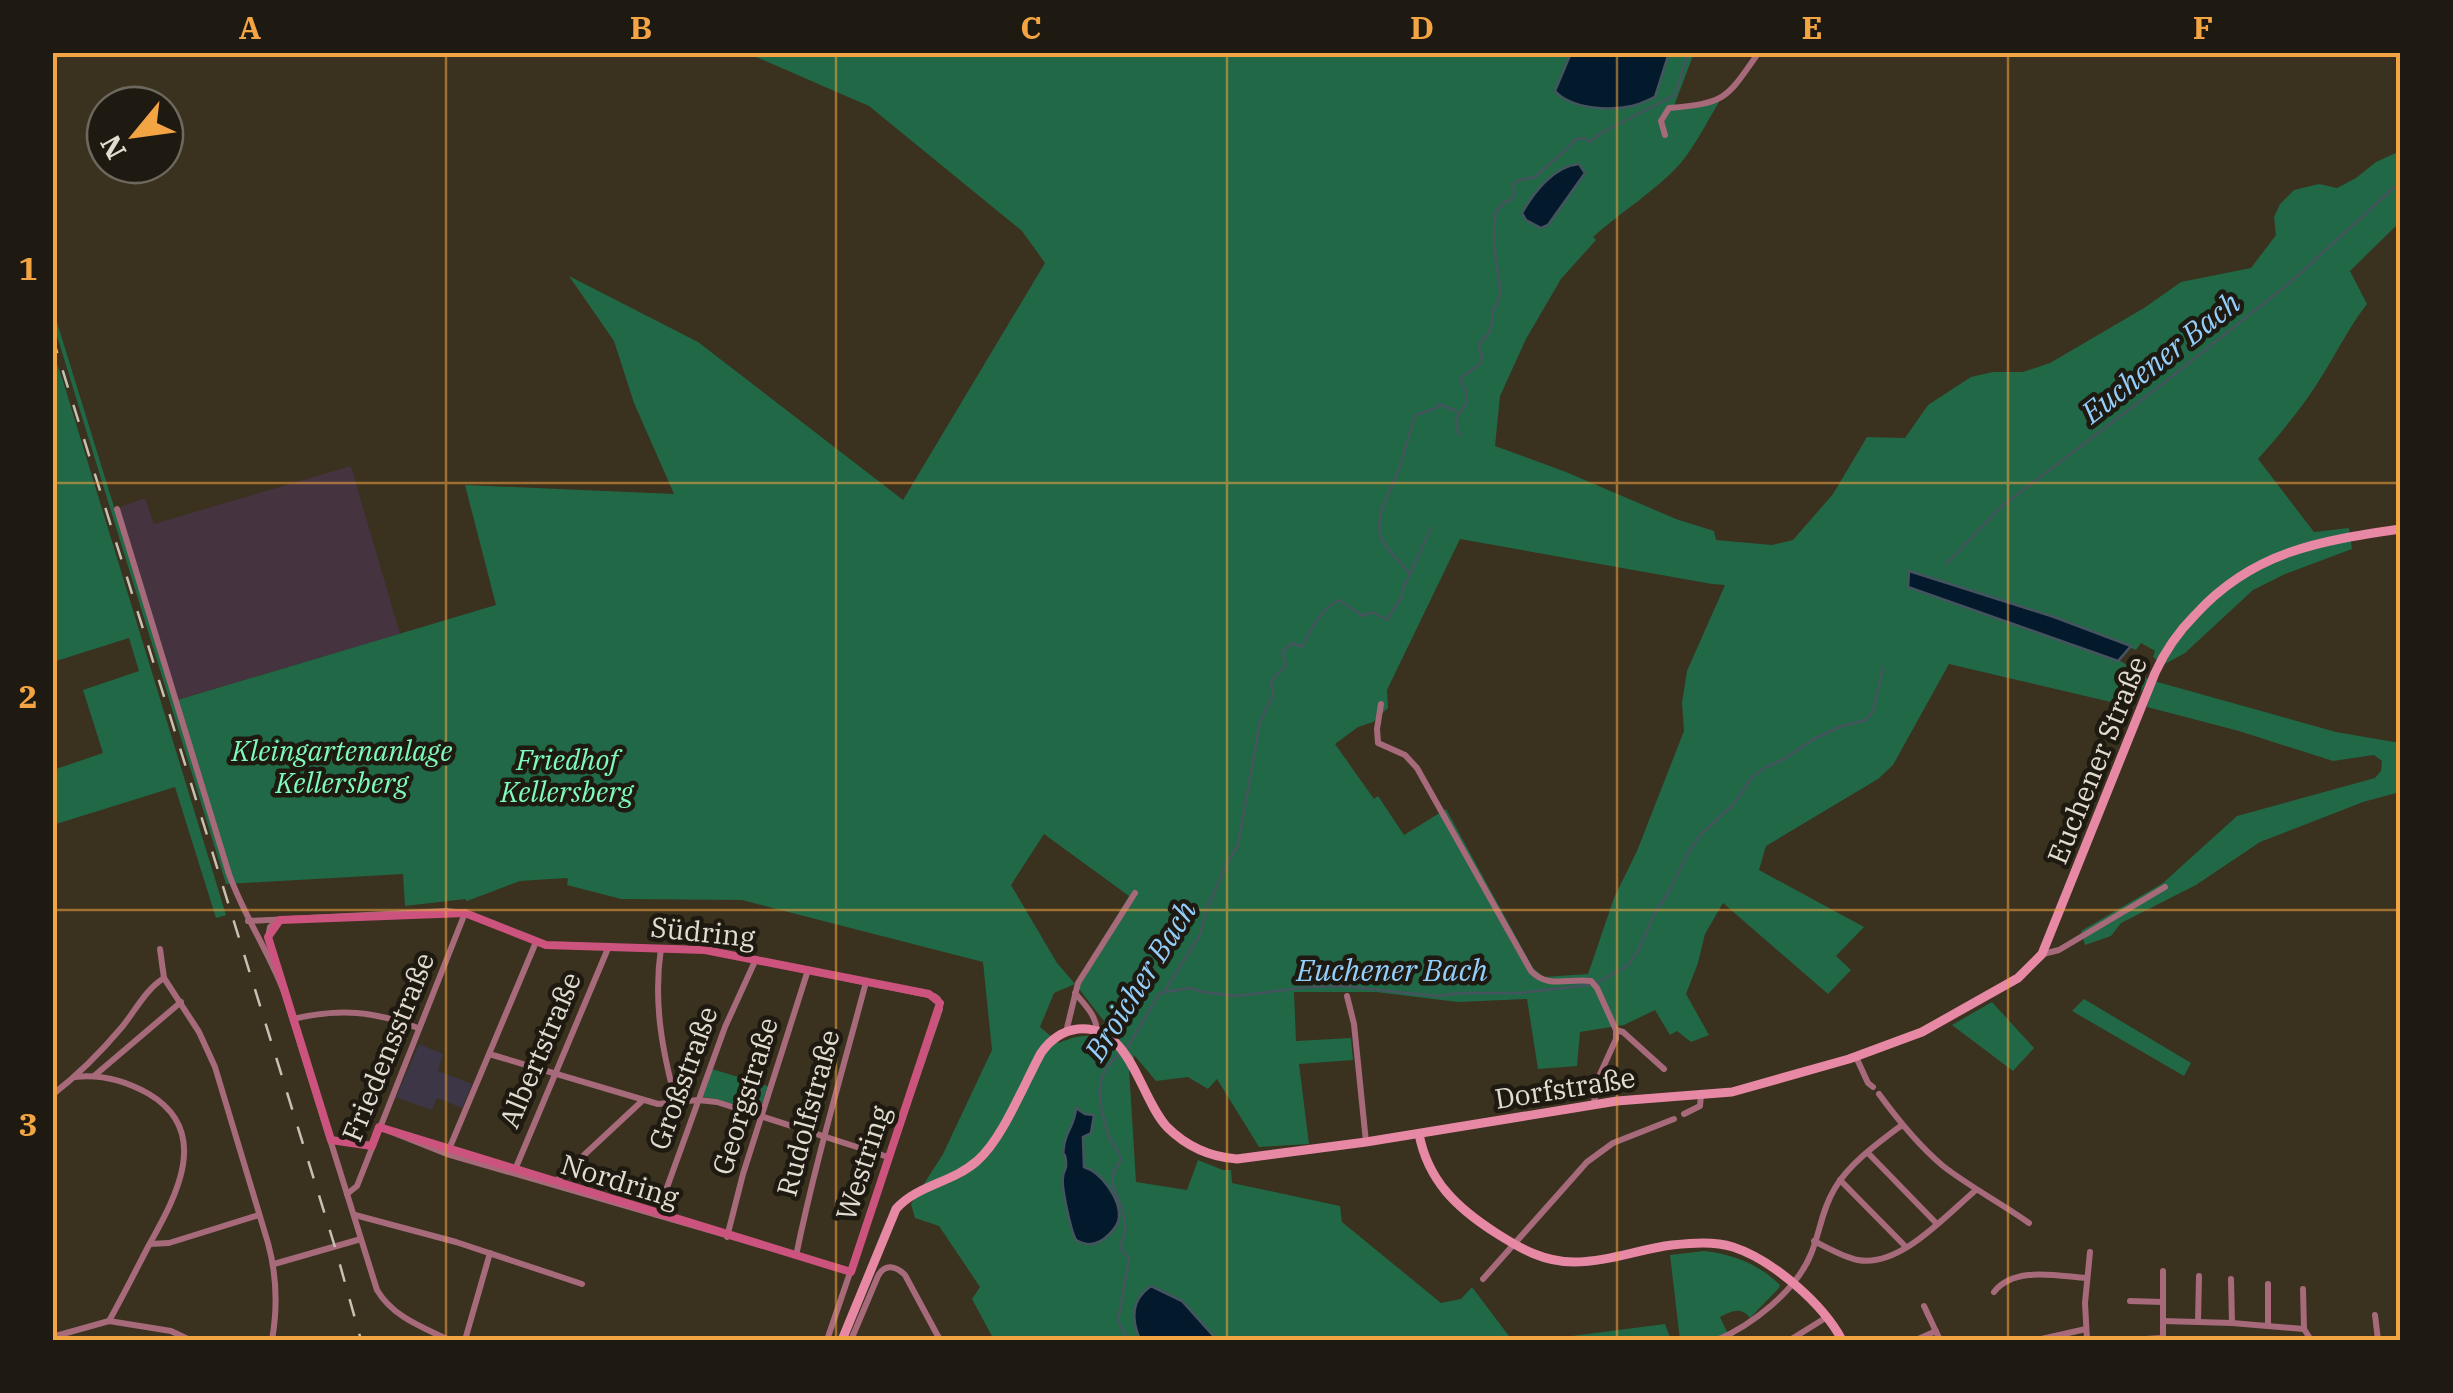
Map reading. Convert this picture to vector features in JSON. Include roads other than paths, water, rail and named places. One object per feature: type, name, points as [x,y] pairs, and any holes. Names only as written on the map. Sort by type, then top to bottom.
[{"type":"main road","name":"Euchener Straße","points":[[2058,920],[2155,673],[2179,632],[2233,578],[2274,558],[2333,539],[2400,529]]},
{"type":"main road","name":"Dorfstraße","points":[[1097,1031],[1120,1046],[1158,1116],[1182,1140],[1224,1158],[1248,1159],[1650,1097],[1732,1092],[1856,1056],[1922,1032],[2018,978],[2042,954],[2058,920]]},
{"type":"main road","points":[[842,1340],[896,1209],[912,1195],[976,1163],[992,1145],[1048,1044],[1077,1029],[1097,1031]]},
{"type":"main road","points":[[1419,1134],[1422,1153],[1446,1193],[1474,1220],[1513,1244],[1548,1260],[1570,1262],[1675,1245],[1714,1243],[1736,1248],[1793,1282],[1811,1298],[1842,1340]]},
{"type":"street","points":[[1665,136],[1661,122],[1669,108],[1697,106],[1728,94],[1759,52]]},
{"type":"street","points":[[117,509],[229,874],[248,921],[278,975]]},
{"type":"street","points":[[1382,704],[1378,744],[1405,755],[1417,768],[1531,971],[1546,982],[1568,980],[1594,985],[1616,1030],[1616,1039],[1596,1083],[1594,1105]]},
{"type":"street","name":"Dorfstraße","points":[[2042,954],[2059,950],[2165,886]]},
{"type":"street","points":[[1066,1032],[1084,972],[1135,893]]},
{"type":"street","name":"Südring","points":[[248,921],[446,911],[466,914],[546,945],[705,950],[938,999]]},
{"type":"street","name":"Friedensstraße","points":[[348,1194],[357,1186],[466,914]]},
{"type":"street","points":[[280,920],[270,927],[268,938],[377,1290],[384,1302],[403,1318],[449,1340]]},
{"type":"street","points":[[447,1154],[536,942]]},
{"type":"street","name":"Albertstraße","points":[[514,1172],[609,946]]},
{"type":"street","points":[[661,948],[657,998],[660,1031],[676,1102]]},
{"type":"street","points":[[160,949],[164,978],[199,1032],[216,1068],[274,1264],[277,1297],[272,1340]]},
{"type":"street","name":"Großstraße","points":[[657,1215],[724,1027],[756,959]]},
{"type":"street","name":"Georgstraße","points":[[727,1237],[808,970]]},
{"type":"street","points":[[52,1095],[120,1030],[153,986],[164,978]]},
{"type":"street","name":"Rudolfstraße","points":[[796,1256],[812,1180],[866,982]]},
{"type":"street","points":[[1075,993],[1089,1008],[1097,1031]]},
{"type":"street","points":[[1347,996],[1354,1024],[1366,1142]]},
{"type":"street","name":"Westring","points":[[827,1340],[940,1008],[938,999]]},
{"type":"street","points":[[94,1076],[180,1002]]},
{"type":"street","points":[[292,1019],[354,1011],[418,1028]]},
{"type":"street","points":[[1616,1030],[1624,1032],[1664,1069]]},
{"type":"street","points":[[489,1054],[658,1104],[717,1102],[888,1158]]},
{"type":"street","points":[[1856,1056],[1873,1087]]},
{"type":"street","points":[[75,1077],[123,1082],[153,1096],[170,1112],[181,1135],[182,1177],[170,1208],[109,1321]]},
{"type":"street","points":[[1880,1094],[1902,1125],[1940,1164],[2030,1223]]},
{"type":"street","points":[[1684,1114],[1700,1106],[1702,1095]]},
{"type":"street","points":[[553,1184],[643,1100]]},
{"type":"street","points":[[1483,1280],[1587,1162],[1613,1143],[1674,1118]]},
{"type":"street","points":[[1717,1340],[1737,1337],[1793,1282],[1811,1254],[1833,1190],[1868,1152],[1902,1125]]},
{"type":"street","name":"Nordring","points":[[379,1127],[447,1154],[851,1272]]},
{"type":"street","points":[[331,1140],[372,1146]]},
{"type":"street","points":[[1868,1152],[1936,1223]]},
{"type":"street","points":[[1840,1180],[1907,1247]]},
{"type":"street","points":[[1814,1241],[1848,1258],[1887,1259],[1976,1190]]},
{"type":"street","points":[[150,1244],[180,1240],[259,1214]]},
{"type":"street","points":[[354,1215],[490,1253],[582,1284]]},
{"type":"street","points":[[274,1264],[362,1239]]},
{"type":"street","points":[[2087,1340],[2086,1278],[2090,1252]]},
{"type":"street","points":[[465,1340],[490,1253]]},
{"type":"street","points":[[852,1340],[878,1276],[890,1266],[906,1275],[940,1340]]},
{"type":"street","points":[[2128,1340],[2163,1339],[2163,1271]]},
{"type":"street","points":[[1994,1292],[2001,1283],[2021,1276],[2086,1278]]},
{"type":"street","points":[[2198,1322],[2199,1276]]},
{"type":"street","points":[[2232,1279],[2232,1323]]},
{"type":"street","points":[[2268,1284],[2268,1326]]},
{"type":"street","points":[[2303,1289],[2304,1330],[2311,1340]]},
{"type":"street","points":[[2130,1301],[2163,1302]]},
{"type":"street","points":[[1924,1306],[1940,1340]]},
{"type":"street","points":[[2375,1315],[2378,1340]]},
{"type":"street","points":[[1790,1340],[1827,1317]]},
{"type":"street","points":[[52,1337],[109,1321],[171,1331],[190,1340]]},
{"type":"street","points":[[2163,1321],[2304,1330]]},
{"type":"street","points":[[2036,1340],[2086,1328]]},
{"type":"street","points":[[1916,1340],[1936,1332]]},
{"type":"water","points":[[1571,52],[1669,53],[1655,97],[1613,108],[1581,105],[1555,91]]},
{"type":"water","points":[[1579,164],[1585,173],[1548,225],[1541,228],[1526,220],[1522,213],[1546,181]]},
{"type":"water","points":[[1909,571],[2131,646],[2118,661],[1908,587]]},
{"type":"water","points":[[1076,1108],[1094,1115],[1091,1133],[1083,1137],[1084,1167],[1109,1187],[1119,1211],[1113,1231],[1090,1244],[1076,1240],[1063,1190],[1064,1146]]},
{"type":"water","points":[[1151,1286],[1182,1301],[1217,1340],[1140,1340],[1135,1324],[1136,1303]]},
{"type":"waterway","name":"Broicher Bach","points":[[1460,435],[1456,418],[1467,395],[1460,378],[1480,364],[1478,345],[1490,330],[1492,312],[1500,295],[1494,239],[1496,211],[1511,200],[1515,193],[1512,185],[1535,177],[1574,140],[1584,138],[1590,142],[1675,95],[1688,52]]},
{"type":"waterway","name":"Euchener Bach","points":[[1946,564],[2002,506],[2293,280],[2400,182]]},
{"type":"waterway","name":"Broicher Bach","points":[[1410,574],[1381,537],[1382,511],[1416,415],[1439,404],[1456,411]]},
{"type":"waterway","name":"Broicher Bach","points":[[1127,1048],[1200,935],[1206,911],[1238,845],[1260,722],[1273,695],[1271,681],[1286,665],[1282,652],[1292,643],[1302,647],[1321,614],[1339,600],[1363,616],[1372,612],[1387,620],[1402,596],[1431,528]]},
{"type":"waterway","name":"Euchener Bach","points":[[1597,983],[1627,966],[1689,851],[1702,833],[1734,804],[1752,777],[1814,739],[1866,720],[1873,711],[1883,667]]},
{"type":"waterway","name":"Euchener Bach","points":[[1165,992],[1191,988],[1237,996],[1342,986],[1436,996],[1520,993],[1589,985]]},
{"type":"waterway","name":"Broicher Bach","points":[[1121,1053],[1105,1071],[1100,1089],[1107,1132],[1121,1160],[1112,1179],[1125,1224],[1121,1247],[1129,1258],[1118,1321],[1128,1340]]},
{"type":"railway","points":[[52,336],[361,1340]]},
{"type":"park label","name":"Kleingartenanlage Kellersberg","points":[[342,767]]},
{"type":"park label","name":"Friedhof Kellersberg","points":[[567,776]]}]
